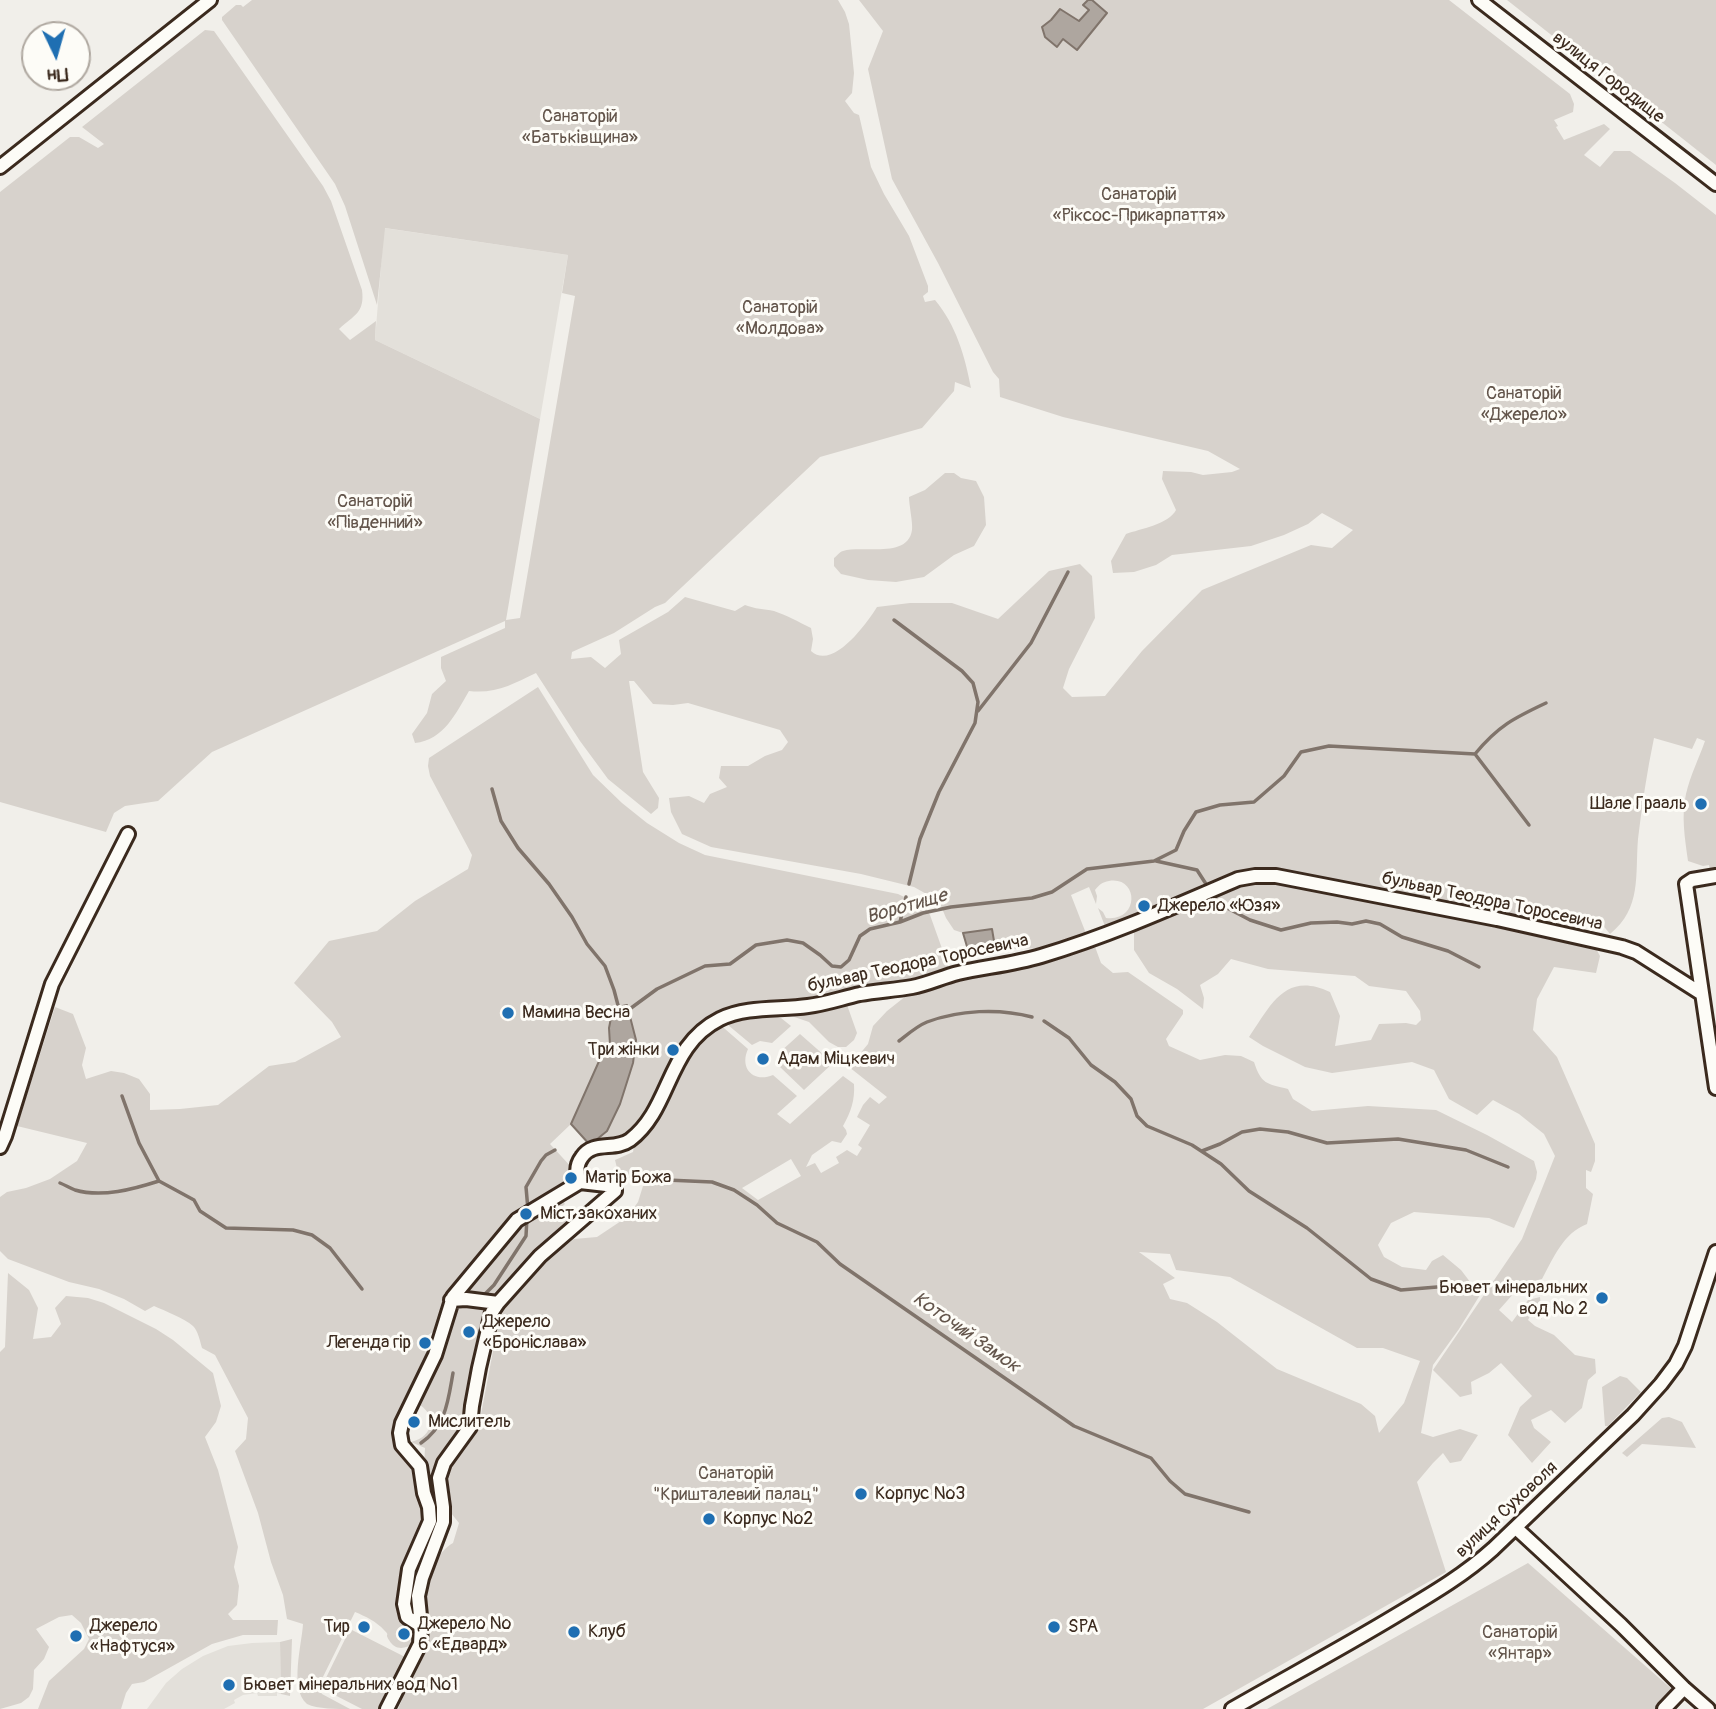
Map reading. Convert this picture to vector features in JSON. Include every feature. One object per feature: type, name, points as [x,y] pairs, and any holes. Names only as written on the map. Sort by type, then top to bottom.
[{"type":"street","points":[[0,167],[210,0]]},
{"type":"street","name":"вулиця Городище","points":[[1479,0],[1716,184]]},
{"type":"street","points":[[0,1147],[52,984],[128,834]]},
{"type":"street","name":"бульвар Теодора Торосевича","points":[[580,1182],[578,1164],[583,1154],[597,1147],[616,1145],[631,1139],[653,1114],[682,1052],[701,1032],[719,1020],[749,1010],[810,1006],[883,990],[913,987],[956,974],[1040,956],[1129,925],[1238,879],[1255,876],[1276,876],[1497,919],[1622,947],[1636,952],[1702,994]]},
{"type":"street","points":[[1716,876],[1692,880],[1686,884],[1716,1088]]},
{"type":"street","points":[[387,1709],[420,1644],[421,1626],[418,1596],[443,1522],[439,1478],[444,1463],[470,1427],[479,1368],[492,1311],[540,1256],[615,1191],[615,1186],[580,1182],[517,1220],[451,1300],[435,1355],[402,1423],[400,1433],[402,1445],[420,1466],[429,1507],[430,1521],[409,1569],[404,1604],[407,1617],[421,1626]]},
{"type":"street","name":"вулиця Суховоля","points":[[1232,1709],[1332,1654],[1445,1586],[1479,1562],[1516,1528],[1633,1415],[1676,1364],[1685,1346],[1716,1252]]},
{"type":"street","points":[[451,1300],[498,1303]]},
{"type":"street","points":[[1516,1528],[1708,1709]]},
{"type":"street","points":[[1664,1709],[1684,1688]]},
{"type":"shaded area","points":[[1092,0],[1107,13],[1077,50],[1063,39],[1057,47],[1045,37],[1042,27],[1060,9],[1079,21],[1089,10],[1083,5]]},
{"type":"shaded area","points":[[384,228],[568,255],[540,419],[375,340]]},
{"type":"shaded area","points":[[992,929],[995,947],[968,950],[963,933]]},
{"type":"shaded area","points":[[627,1005],[636,1040],[633,1063],[620,1104],[607,1131],[590,1145],[571,1124],[600,1059],[610,1045],[609,1028],[613,1008]]},
{"type":"shaded area","name":"Бювет мінеральних вод №1","points":[[280,1642],[281,1694],[243,1695],[224,1709],[147,1709],[166,1683],[203,1656],[228,1646]]},
{"type":"green space","points":[[252,0],[838,0],[849,24],[854,73],[852,93],[845,101],[854,113],[859,115],[871,167],[909,236],[928,286],[928,292],[923,296],[925,302],[935,300],[954,330],[963,353],[971,388],[955,382],[954,391],[922,428],[820,457],[665,603],[614,633],[572,652],[571,659],[591,657],[605,668],[621,654],[619,640],[668,612],[685,597],[735,611],[745,605],[779,613],[811,628],[811,651],[820,656],[829,655],[858,633],[877,607],[910,603],[952,603],[998,619],[1049,571],[1080,564],[1092,576],[1095,618],[1069,669],[1063,688],[1072,697],[1105,696],[1142,651],[1202,590],[1311,545],[1332,548],[1353,530],[1322,513],[1308,524],[1251,546],[1172,555],[1156,565],[1134,572],[1113,573],[1111,561],[1126,534],[1161,522],[1176,510],[1162,479],[1163,471],[1203,475],[1240,469],[1208,451],[1063,417],[1000,397],[999,379],[892,179],[868,69],[883,31],[859,0],[1449,0],[1570,94],[1574,104],[1573,112],[1554,120],[1564,140],[1604,124],[1610,129],[1584,155],[1600,167],[1614,151],[1630,151],[1716,215],[1716,869],[1710,870],[1709,865],[1703,866],[1688,861],[1684,828],[1686,794],[1705,741],[1697,738],[1692,749],[1654,738],[1638,839],[1635,890],[1627,913],[1610,934],[1601,923],[1580,918],[1578,928],[1278,870],[1258,871],[1106,929],[1098,908],[1106,918],[1117,917],[1130,907],[1132,899],[1126,885],[1119,881],[1107,881],[1095,890],[1096,904],[1089,887],[1071,895],[1087,936],[1050,948],[995,947],[992,929],[963,933],[954,930],[939,901],[914,887],[861,874],[711,847],[682,834],[671,812],[669,798],[689,796],[704,803],[710,794],[727,787],[719,778],[721,766],[748,766],[782,750],[788,742],[780,730],[688,703],[653,704],[634,681],[629,681],[643,772],[659,798],[658,808],[651,814],[608,779],[536,673],[496,690],[469,691],[441,731],[434,737],[415,743],[412,734],[427,713],[432,694],[446,681],[441,668],[441,657],[505,628],[505,621],[212,752],[158,801],[125,806],[114,813],[106,832],[0,802],[0,192],[70,137],[79,137],[98,148],[104,144],[82,127],[205,30],[214,31],[331,201],[362,290],[360,309],[339,329],[350,340],[376,321],[375,340],[540,419],[506,620],[520,618],[575,296],[562,293],[568,255],[385,228],[377,305],[345,206],[335,184],[222,20],[236,5],[243,7]]},
{"type":"green space","points":[[1507,0],[1716,0],[1716,165]]},
{"type":"green space","points":[[945,473],[954,473],[961,478],[976,481],[984,497],[986,525],[974,546],[954,555],[924,577],[896,582],[841,574],[834,566],[834,558],[842,552],[893,548],[909,539],[912,527],[909,497],[925,490]]},
{"type":"green space","points":[[538,687],[593,775],[647,823],[705,855],[898,894],[925,907],[950,971],[913,984],[809,1004],[749,1009],[699,1032],[652,1114],[627,1138],[598,1140],[616,1113],[633,1063],[609,1028],[610,1045],[600,1059],[571,1124],[550,1144],[573,1169],[566,1175],[562,1187],[512,1218],[439,1331],[428,1335],[425,1341],[426,1353],[431,1357],[400,1421],[416,1467],[426,1516],[401,1607],[415,1625],[414,1643],[404,1648],[394,1646],[381,1627],[355,1612],[318,1687],[322,1694],[350,1709],[316,1707],[307,1704],[299,1688],[298,1666],[303,1624],[287,1619],[283,1595],[258,1513],[235,1451],[246,1439],[248,1418],[215,1355],[202,1348],[198,1333],[185,1320],[154,1306],[145,1311],[99,1289],[69,1282],[8,1259],[0,1251],[0,1197],[7,1192],[50,1179],[77,1161],[87,1143],[17,1126],[55,1007],[73,1014],[86,1048],[82,1065],[86,1079],[111,1071],[139,1079],[150,1094],[150,1110],[218,1105],[269,1066],[295,1062],[341,1037],[332,1022],[294,983],[329,941],[377,931],[415,901],[468,869],[472,855],[430,776],[429,758]]},
{"type":"green space","points":[[1254,882],[1282,882],[1594,945],[1600,956],[1596,973],[1554,967],[1537,999],[1533,1030],[1557,1057],[1595,1144],[1595,1161],[1591,1172],[1586,1170],[1586,1188],[1593,1194],[1587,1224],[1565,1240],[1542,1279],[1522,1284],[1499,1310],[1512,1322],[1528,1300],[1540,1297],[1542,1319],[1530,1316],[1528,1320],[1554,1335],[1575,1355],[1595,1359],[1596,1373],[1588,1380],[1582,1408],[1565,1423],[1551,1410],[1531,1420],[1534,1428],[1551,1442],[1532,1463],[1508,1435],[1520,1407],[1532,1396],[1501,1363],[1471,1382],[1472,1394],[1460,1397],[1433,1370],[1522,1239],[1555,1156],[1544,1134],[1519,1114],[1493,1100],[1477,1115],[1449,1099],[1434,1070],[1412,1062],[1332,1073],[1305,1067],[1249,1037],[1272,1003],[1290,989],[1301,986],[1330,992],[1340,1016],[1335,1046],[1371,1040],[1379,1024],[1416,1025],[1421,1020],[1420,1011],[1406,991],[1369,986],[1355,976],[1268,969],[1231,959],[1218,974],[1200,985],[1204,998],[1203,1009],[1177,989],[1149,973],[1134,950],[1134,930],[1224,891]]},
{"type":"green space","name":"Санаторій \"Кришталевий палац\"","points":[[1094,944],[1101,963],[1113,973],[1128,972],[1183,1010],[1166,1039],[1169,1046],[1200,1060],[1225,1055],[1241,1056],[1254,1062],[1262,1079],[1288,1089],[1293,1099],[1312,1111],[1368,1106],[1436,1110],[1534,1161],[1536,1179],[1514,1228],[1489,1218],[1414,1212],[1391,1223],[1378,1245],[1384,1257],[1402,1267],[1426,1270],[1432,1261],[1443,1255],[1461,1270],[1480,1295],[1433,1365],[1421,1433],[1433,1437],[1460,1429],[1478,1435],[1461,1461],[1450,1463],[1443,1453],[1417,1482],[1446,1572],[1203,1709],[398,1709],[424,1645],[428,1580],[442,1552],[453,1543],[459,1523],[451,1513],[447,1480],[452,1464],[473,1437],[481,1414],[498,1325],[503,1312],[550,1257],[574,1239],[597,1237],[627,1217],[638,1202],[643,1186],[650,1184],[650,1179],[620,1180],[615,1160],[633,1152],[632,1140],[683,1053],[717,1022],[748,1049],[745,1063],[754,1076],[773,1075],[797,1096],[777,1114],[790,1124],[843,1076],[854,1084],[852,1106],[843,1126],[847,1134],[841,1143],[832,1141],[812,1155],[806,1167],[815,1163],[821,1173],[839,1163],[836,1157],[847,1150],[857,1156],[862,1148],[858,1145],[870,1125],[857,1117],[863,1105],[870,1097],[879,1104],[887,1097],[849,1067],[868,1044],[873,1026],[911,992]],"holes":[[[791,1159],[801,1176],[758,1200],[742,1188]],[[1139,1252],[1170,1254],[1176,1270],[1230,1277],[1357,1348],[1383,1348],[1420,1361],[1404,1403],[1379,1433],[1375,1416],[1361,1404],[1277,1369],[1217,1322],[1187,1303],[1170,1299],[1163,1284],[1175,1278]]]},
{"type":"green space","points":[[846,1002],[857,1033],[846,1047],[838,1047],[829,1042],[809,1022],[777,1011]]},
{"type":"green space","points":[[767,1014],[781,1018],[791,1026],[772,1043],[760,1041],[752,1045],[722,1020]]},
{"type":"green space","points":[[800,1034],[833,1063],[804,1090],[780,1067],[780,1052]]},
{"type":"green space","points":[[563,1201],[565,1204],[557,1211],[563,1218],[571,1212],[576,1219],[494,1297],[463,1293],[520,1225]]},
{"type":"green space","points":[[8,1273],[29,1290],[38,1308],[33,1339],[51,1337],[61,1324],[55,1308],[66,1296],[88,1298],[156,1329],[213,1373],[221,1406],[216,1422],[205,1437],[218,1470],[238,1547],[234,1567],[239,1586],[237,1605],[228,1614],[233,1620],[278,1620],[277,1635],[243,1635],[212,1644],[144,1682],[132,1684],[121,1709],[38,1709],[49,1681],[84,1649],[89,1639],[81,1623],[72,1615],[59,1617],[36,1629],[49,1647],[44,1659],[34,1670],[33,1689],[29,1697],[21,1703],[0,1709],[0,1352],[5,1347]]},
{"type":"green space","points":[[454,1305],[482,1306],[486,1308],[488,1316],[467,1424],[444,1454],[441,1518],[432,1543],[427,1543],[425,1448],[411,1442],[425,1435],[430,1418],[423,1407],[416,1403]]},
{"type":"green space","points":[[1620,1376],[1627,1378],[1641,1392],[1605,1426],[1602,1387]]},
{"type":"green space","points":[[1669,1417],[1682,1422],[1696,1448],[1642,1444],[1627,1457],[1622,1453],[1662,1418]]},
{"type":"green space","name":"Санаторій «Янтар»","points":[[1528,1563],[1674,1691],[1655,1709],[1267,1709]]},
{"type":"green space","points":[[350,1629],[407,1658],[380,1709],[362,1709],[321,1688]]},
{"type":"green space","points":[[292,1639],[290,1696],[281,1694],[280,1642]]},
{"type":"waterway","points":[[978,711],[1031,643],[1068,572]]},
{"type":"waterway","points":[[894,620],[962,671],[973,683],[978,702],[975,723],[939,792],[920,839],[909,884]]},
{"type":"waterway","points":[[1475,754],[1491,736],[1507,724],[1546,703]]},
{"type":"waterway","name":"Воротище","points":[[627,1011],[657,989],[705,966],[730,964],[756,945],[787,940],[803,943],[832,966],[841,967],[849,960],[860,936],[870,929],[951,907],[1032,898],[1052,892],[1087,869],[1154,861],[1176,850],[1196,812],[1220,805],[1254,802],[1284,776],[1301,752],[1329,746],[1475,754],[1529,825]]},
{"type":"waterway","points":[[492,789],[501,821],[518,848],[549,884],[587,944],[605,966],[619,1009]]},
{"type":"waterway","points":[[1156,861],[1197,870],[1206,884]]},
{"type":"waterway","points":[[900,922],[906,897]]},
{"type":"waterway","points":[[1212,900],[1250,920],[1281,930],[1311,923],[1352,924],[1366,921],[1380,924],[1402,937],[1448,951],[1479,967]]},
{"type":"waterway","points":[[899,1041],[923,1024],[952,1015],[993,1011],[1032,1017]]},
{"type":"waterway","points":[[1044,1021],[1069,1038],[1091,1065],[1115,1082],[1131,1099],[1137,1116],[1147,1126],[1192,1145],[1221,1164],[1249,1191],[1307,1228],[1371,1279],[1401,1290],[1461,1285]]},
{"type":"waterway","points":[[122,1096],[139,1143],[159,1181]]},
{"type":"waterway","points":[[1202,1151],[1242,1132],[1260,1129],[1288,1132],[1327,1143],[1398,1139],[1466,1150],[1508,1167]]},
{"type":"waterway","name":"Воротище","points":[[528,1210],[526,1187],[541,1161],[555,1150]]},
{"type":"waterway","name":"Коточий Замок","points":[[667,1180],[712,1182],[734,1190],[757,1205],[777,1223],[817,1242],[840,1264],[1074,1426],[1151,1458],[1185,1494],[1249,1512]]},
{"type":"waterway","points":[[60,1183],[75,1190],[107,1193],[159,1181],[194,1200],[200,1211],[226,1228],[293,1230],[312,1235],[330,1248],[362,1289]]},
{"type":"waterway","name":"Воротище","points":[[485,1294],[494,1285],[526,1236],[527,1217]]},
{"type":"waterway","name":"Воротище","points":[[421,1443],[441,1421],[453,1373]]},
{"type":"place","name":"Шале Грааль","points":[[1701,804]]},
{"type":"place","name":"Джерело «Юзя»","points":[[1144,906]]},
{"type":"place","name":"Мамина Весна","points":[[508,1013]]},
{"type":"place","name":"Три жінки","points":[[673,1050]]},
{"type":"place","name":"Адам Міцкевич","points":[[763,1059]]},
{"type":"place","name":"Матір Божа","points":[[571,1178]]},
{"type":"place","name":"Міст закоханих","points":[[526,1214]]},
{"type":"place","name":"Бювет мінеральних вод № 2","points":[[1602,1298]]},
{"type":"place","name":"Джерело «Броніслава»","points":[[469,1332]]},
{"type":"place","name":"Легенда гір","points":[[425,1343]]},
{"type":"place","name":"Мислитель","points":[[414,1422]]},
{"type":"place","name":"Корпус №3","points":[[861,1494]]},
{"type":"place","name":"Корпус №2","points":[[709,1519]]},
{"type":"place","name":"Тир","points":[[364,1627]]},
{"type":"place","name":"SPA","points":[[1054,1627]]},
{"type":"place","name":"Клуб","points":[[574,1632]]},
{"type":"place","name":"Джерело № 6 «Едвард»","points":[[404,1634]]},
{"type":"place","name":"Джерело «Нафтуся»","points":[[76,1636]]},
{"type":"place","name":"Бювет мінеральних вод №1","points":[[229,1685]]},
{"type":"park label","name":"Санаторій «Батьківщина»","points":[[580,127]]},
{"type":"park label","name":"Санаторій «Ріксос-Прикарпаття»","points":[[1139,206]]},
{"type":"park label","name":"Санаторій «Молдова»","points":[[780,318]]},
{"type":"park label","name":"Санаторій «Джерело»","points":[[1524,404]]},
{"type":"park label","name":"Санаторій «Південний»","points":[[375,512]]}]
